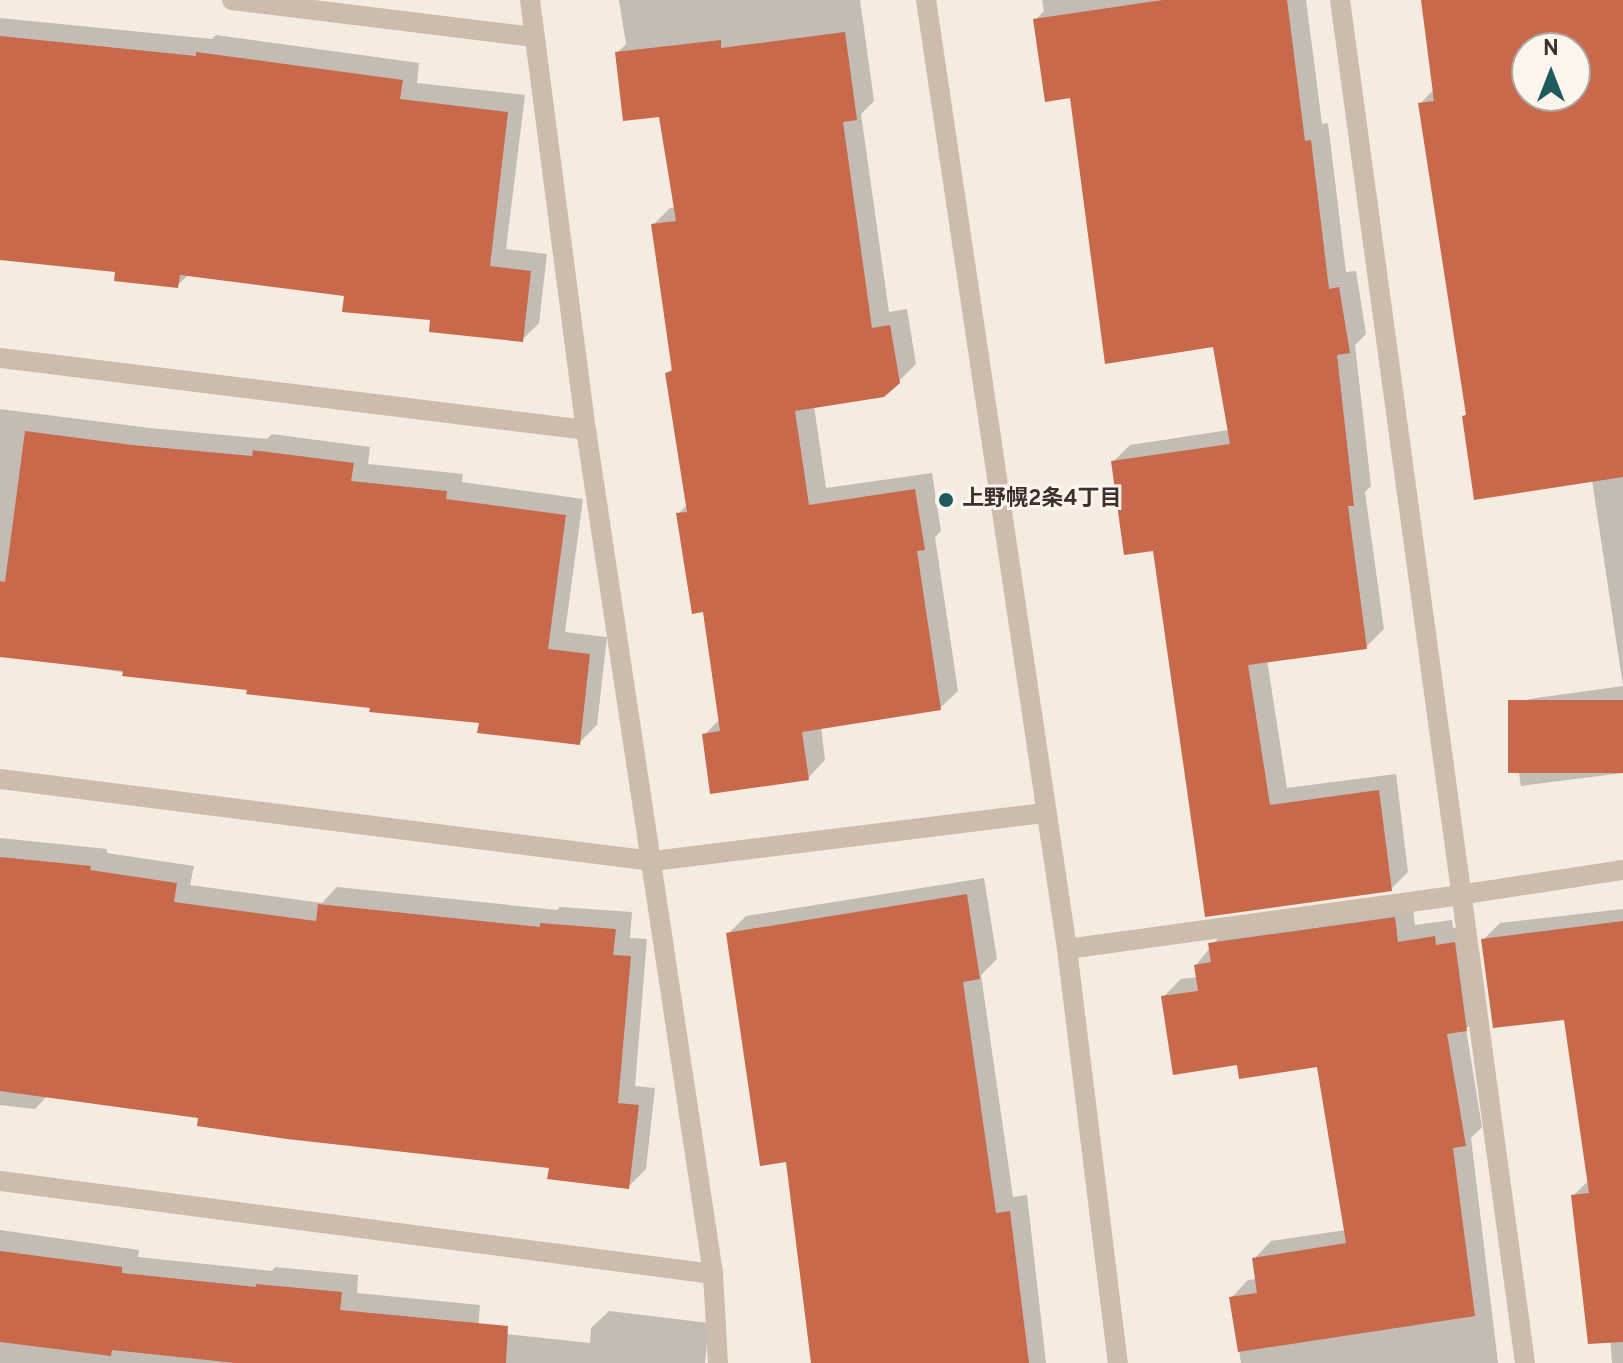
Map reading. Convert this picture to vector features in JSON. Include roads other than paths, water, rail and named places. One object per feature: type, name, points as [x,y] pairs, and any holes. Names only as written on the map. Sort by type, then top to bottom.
[{"type":"street","points":[[232,0],[535,37]]},
{"type":"street","points":[[530,0],[586,430],[713,1274],[718,1363]]},
{"type":"street","points":[[926,0],[1067,949],[1118,1363]]},
{"type":"street","points":[[1340,0],[1459,895],[1525,1363]]},
{"type":"street","points":[[0,358],[586,430]]},
{"type":"street","points":[[0,779],[653,861],[1045,813]]},
{"type":"street","points":[[1067,949],[1623,870]]},
{"type":"street","points":[[0,1181],[713,1274]]},
{"type":"place","name":"上野幌2条4丁目","points":[[946,500]]}]
